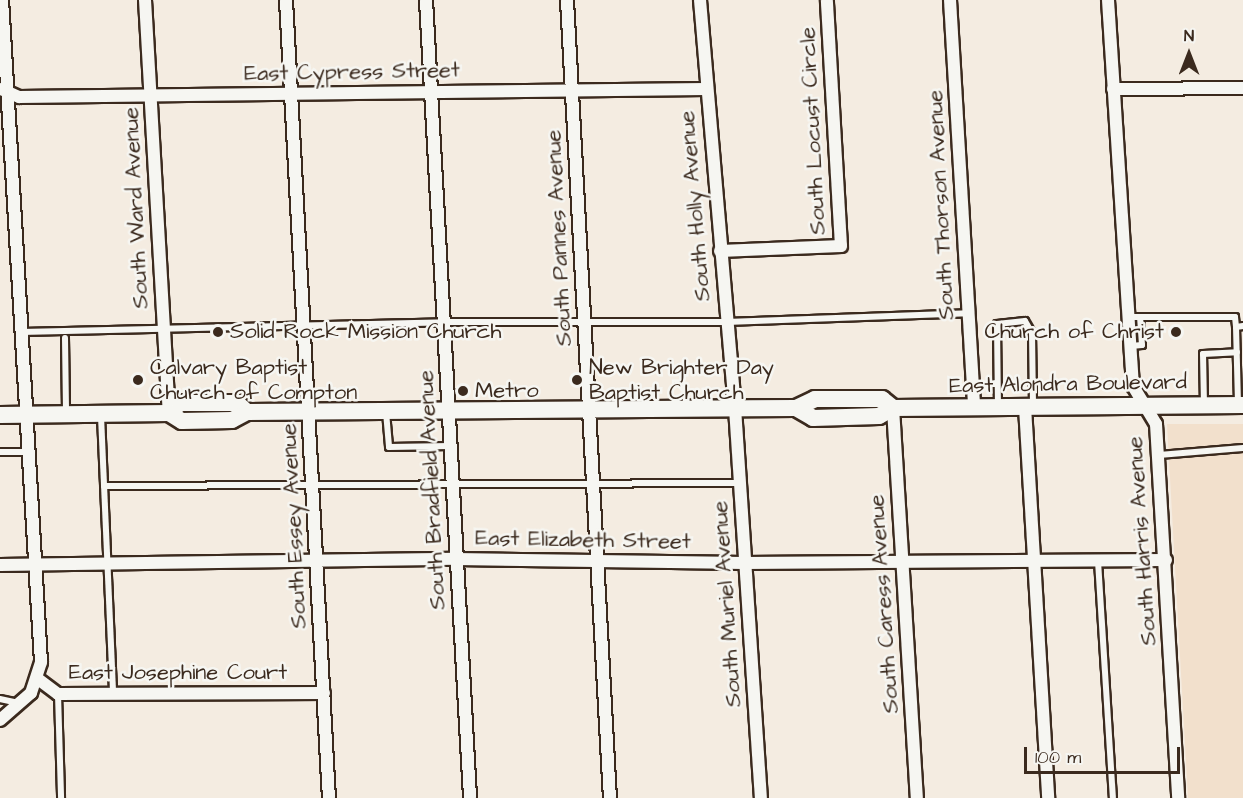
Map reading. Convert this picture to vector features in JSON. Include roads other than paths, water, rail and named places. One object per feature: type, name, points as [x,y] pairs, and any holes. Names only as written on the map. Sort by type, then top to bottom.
[{"type":"main road","name":"East Alondra Boulevard","points":[[0,415],[170,413],[182,421],[222,420],[248,411],[796,408],[815,399],[882,399],[893,408],[1240,405]]},
{"type":"street","points":[[0,720],[31,693],[38,679],[41,662],[30,452],[4,90],[2,0]]},
{"type":"street","name":"South Ward Avenue","points":[[145,0],[163,329],[170,413]]},
{"type":"street","name":"South Essey Avenue","points":[[286,0],[314,485],[329,798]]},
{"type":"street","name":"South Bradfield Avenue","points":[[426,0],[447,322],[448,410],[470,798]]},
{"type":"street","name":"South Pannes Avenue","points":[[567,0],[586,322],[588,409],[594,482],[595,561],[610,798]]},
{"type":"street","name":"South Holly Avenue","points":[[700,0],[735,408]]},
{"type":"street","name":"South Locust Circle","points":[[720,251],[841,246],[826,0]]},
{"type":"street","name":"South Thorson Avenue","points":[[950,0],[974,408]]},
{"type":"street","name":"South Harris Avenue","points":[[1108,0],[1113,89],[1134,317],[1130,346],[1132,386],[1156,424],[1159,455],[1178,798]]},
{"type":"street","points":[[1113,89],[1243,88]]},
{"type":"street","name":"East Cypress Street","points":[[4,90],[19,97],[706,89]]},
{"type":"street","points":[[1029,407],[1034,561],[1048,798]]},
{"type":"street","name":"South Muriel Avenue","points":[[735,408],[761,798]]},
{"type":"street","name":"South Caress Avenue","points":[[893,408],[917,798]]},
{"type":"street","name":"East Elizabeth Street","points":[[0,565],[456,559],[744,563],[1166,560]]},
{"type":"street","name":"East Josephine Court","points":[[38,679],[58,694],[324,693]]},
{"type":"lane","points":[[20,332],[305,328],[447,322],[726,322],[969,313]]},
{"type":"lane","points":[[1134,317],[1235,317],[1239,326],[1237,352],[1240,405]]},
{"type":"lane","points":[[998,407],[997,324],[1025,321],[1032,333],[1029,407]]},
{"type":"lane","points":[[65,338],[66,414]]},
{"type":"lane","points":[[1204,405],[1203,354],[1237,352]]},
{"type":"lane","points":[[386,412],[389,447],[450,446]]},
{"type":"lane","points":[[101,414],[112,694]]},
{"type":"lane","points":[[1159,455],[1243,448]]},
{"type":"lane","points":[[0,452],[30,452]]},
{"type":"lane","points":[[104,486],[740,483]]},
{"type":"lane","points":[[1098,561],[1113,798]]},
{"type":"lane","points":[[58,694],[61,798]]},
{"type":"lane","points":[[0,699],[20,703]]},
{"type":"place","name":"Solid Rock Mission Church","points":[[218,332]]},
{"type":"place","name":"Church of Christ","points":[[1176,332]]},
{"type":"place","name":"Calvary Baptist Church of Compton","points":[[138,380]]},
{"type":"place","name":"New Brighter Day Baptist Church","points":[[577,380]]},
{"type":"place","name":"Metro","points":[[463,391]]}]
